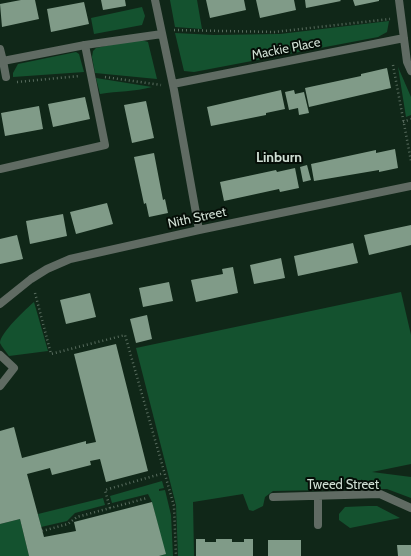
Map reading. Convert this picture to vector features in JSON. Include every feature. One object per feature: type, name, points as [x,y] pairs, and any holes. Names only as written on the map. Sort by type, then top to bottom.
[{"type":"street","points":[[155,0],[173,84],[199,230]]},
{"type":"street","points":[[398,0],[407,62],[411,71]]},
{"type":"street","points":[[3,61],[161,32]]},
{"type":"street","name":"Mackie Place","points":[[173,84],[404,38]]},
{"type":"street","points":[[0,169],[105,145],[84,45]]},
{"type":"street","points":[[0,49],[6,77]]},
{"type":"street","name":"Nith Street","points":[[0,304],[31,279],[47,269],[70,259],[199,230],[411,186]]},
{"type":"street","points":[[0,355],[14,368],[0,386]]},
{"type":"street","name":"Tweed Street","points":[[273,498],[380,494],[411,508]]},
{"type":"street","points":[[318,496],[318,525]]},
{"type":"path","points":[[161,32],[274,32],[401,18]]},
{"type":"path","points":[[392,58],[411,161]]},
{"type":"path","points":[[404,122],[411,119]]},
{"type":"path","points":[[31,279],[50,354],[125,335],[174,506],[176,556]]},
{"type":"path","points":[[110,508],[105,490],[164,473]]},
{"type":"path","points":[[42,531],[68,524],[77,517],[147,498]]},
{"type":"green space","points":[[170,0],[197,0],[202,29],[175,27]]},
{"type":"green space","points":[[142,7],[145,16],[142,25],[94,34],[91,18]]},
{"type":"green space","points":[[389,21],[387,32],[378,37],[194,72],[184,71],[175,33],[214,35],[280,34]]},
{"type":"green space","points":[[138,39],[148,42],[157,79],[95,73],[92,57],[93,51],[96,48]]},
{"type":"green space","points":[[76,52],[79,54],[84,72],[13,77],[13,73],[18,64]]},
{"type":"green space","points":[[398,67],[411,97],[411,115],[406,117]]},
{"type":"green space","points":[[96,78],[152,87],[139,90],[100,94]]},
{"type":"green space","points":[[401,292],[411,335],[411,464],[372,472],[411,477],[411,498],[387,489],[375,489],[369,481],[331,483],[324,490],[273,491],[265,497],[263,506],[253,511],[249,510],[243,494],[193,502],[194,556],[178,556],[176,505],[136,348]]},
{"type":"green space","points":[[34,302],[48,351],[9,356],[0,343],[1,339],[14,321]]},
{"type":"green space","points":[[162,481],[164,488],[159,489],[159,491],[165,490],[171,515],[173,556],[159,556],[165,554],[152,502],[148,494],[112,503],[110,496]]},
{"type":"green space","points":[[103,498],[105,505],[75,513],[67,521],[41,527],[38,514]]},
{"type":"green space","points":[[377,506],[400,518],[350,528],[339,520],[339,514],[345,507]]},
{"type":"green space","points":[[20,519],[29,556],[0,556],[0,524]]},
{"type":"building","points":[[21,0],[35,0],[39,19],[2,27],[0,4]]},
{"type":"building","points":[[101,0],[125,0],[126,6],[103,10]]},
{"type":"building","points":[[206,0],[244,0],[246,10],[210,18]]},
{"type":"building","points":[[256,0],[294,0],[296,10],[260,18]]},
{"type":"building","points":[[305,0],[340,0],[341,1],[306,8]]},
{"type":"building","points":[[353,0],[379,0],[379,1],[355,6]]},
{"type":"building","points":[[84,2],[89,24],[51,32],[47,9]]},
{"type":"building","points":[[387,68],[391,88],[309,107],[305,88],[361,76],[361,74]]},
{"type":"building","points":[[281,90],[285,109],[266,113],[266,115],[211,126],[207,107]]},
{"type":"building","points":[[294,90],[295,94],[304,92],[309,113],[299,115],[298,108],[289,110],[285,92]]},
{"type":"building","points":[[85,97],[90,119],[53,127],[48,104]]},
{"type":"building","points":[[146,101],[154,138],[132,143],[124,105]]},
{"type":"building","points":[[39,106],[43,129],[5,136],[1,113]]},
{"type":"building","points":[[395,149],[398,168],[314,181],[311,164],[376,150],[376,153]]},
{"type":"building","points":[[154,153],[163,200],[165,199],[168,213],[149,217],[146,203],[144,204],[134,157]]},
{"type":"building","points":[[307,165],[311,180],[303,182],[300,167]]},
{"type":"building","points":[[295,168],[299,188],[280,192],[279,189],[224,201],[220,182],[276,170],[277,172]]},
{"type":"building","points":[[107,203],[113,224],[76,234],[70,212]]},
{"type":"building","points":[[63,214],[67,236],[30,244],[26,221]]},
{"type":"building","points":[[411,225],[411,245],[369,255],[364,235]]},
{"type":"building","points":[[17,235],[23,259],[0,264],[0,239]]},
{"type":"building","points":[[353,243],[358,263],[298,276],[294,256]]},
{"type":"building","points":[[281,258],[285,278],[254,284],[250,265]]},
{"type":"building","points":[[233,267],[238,293],[196,302],[191,280],[223,274],[222,269]]},
{"type":"building","points":[[169,282],[173,301],[143,307],[139,288]]},
{"type":"building","points":[[90,293],[96,317],[66,324],[60,300]]},
{"type":"building","points":[[147,315],[152,339],[136,343],[130,319]]},
{"type":"building","points":[[116,344],[148,471],[106,482],[100,459],[90,461],[91,465],[52,475],[50,468],[27,474],[44,537],[76,531],[74,522],[152,502],[166,554],[159,556],[29,556],[20,519],[0,524],[0,431],[14,427],[22,458],[86,441],[86,444],[96,442],[74,354]]},
{"type":"building","points":[[196,539],[205,539],[205,542],[216,542],[216,539],[232,539],[232,542],[244,542],[244,539],[253,539],[253,556],[196,556]]},
{"type":"building","points":[[268,540],[301,540],[301,556],[268,556]]},
{"type":"building","points":[[397,545],[411,545],[411,556],[398,556]]},
{"type":"district","name":"Linburn","points":[[279,158]]}]
